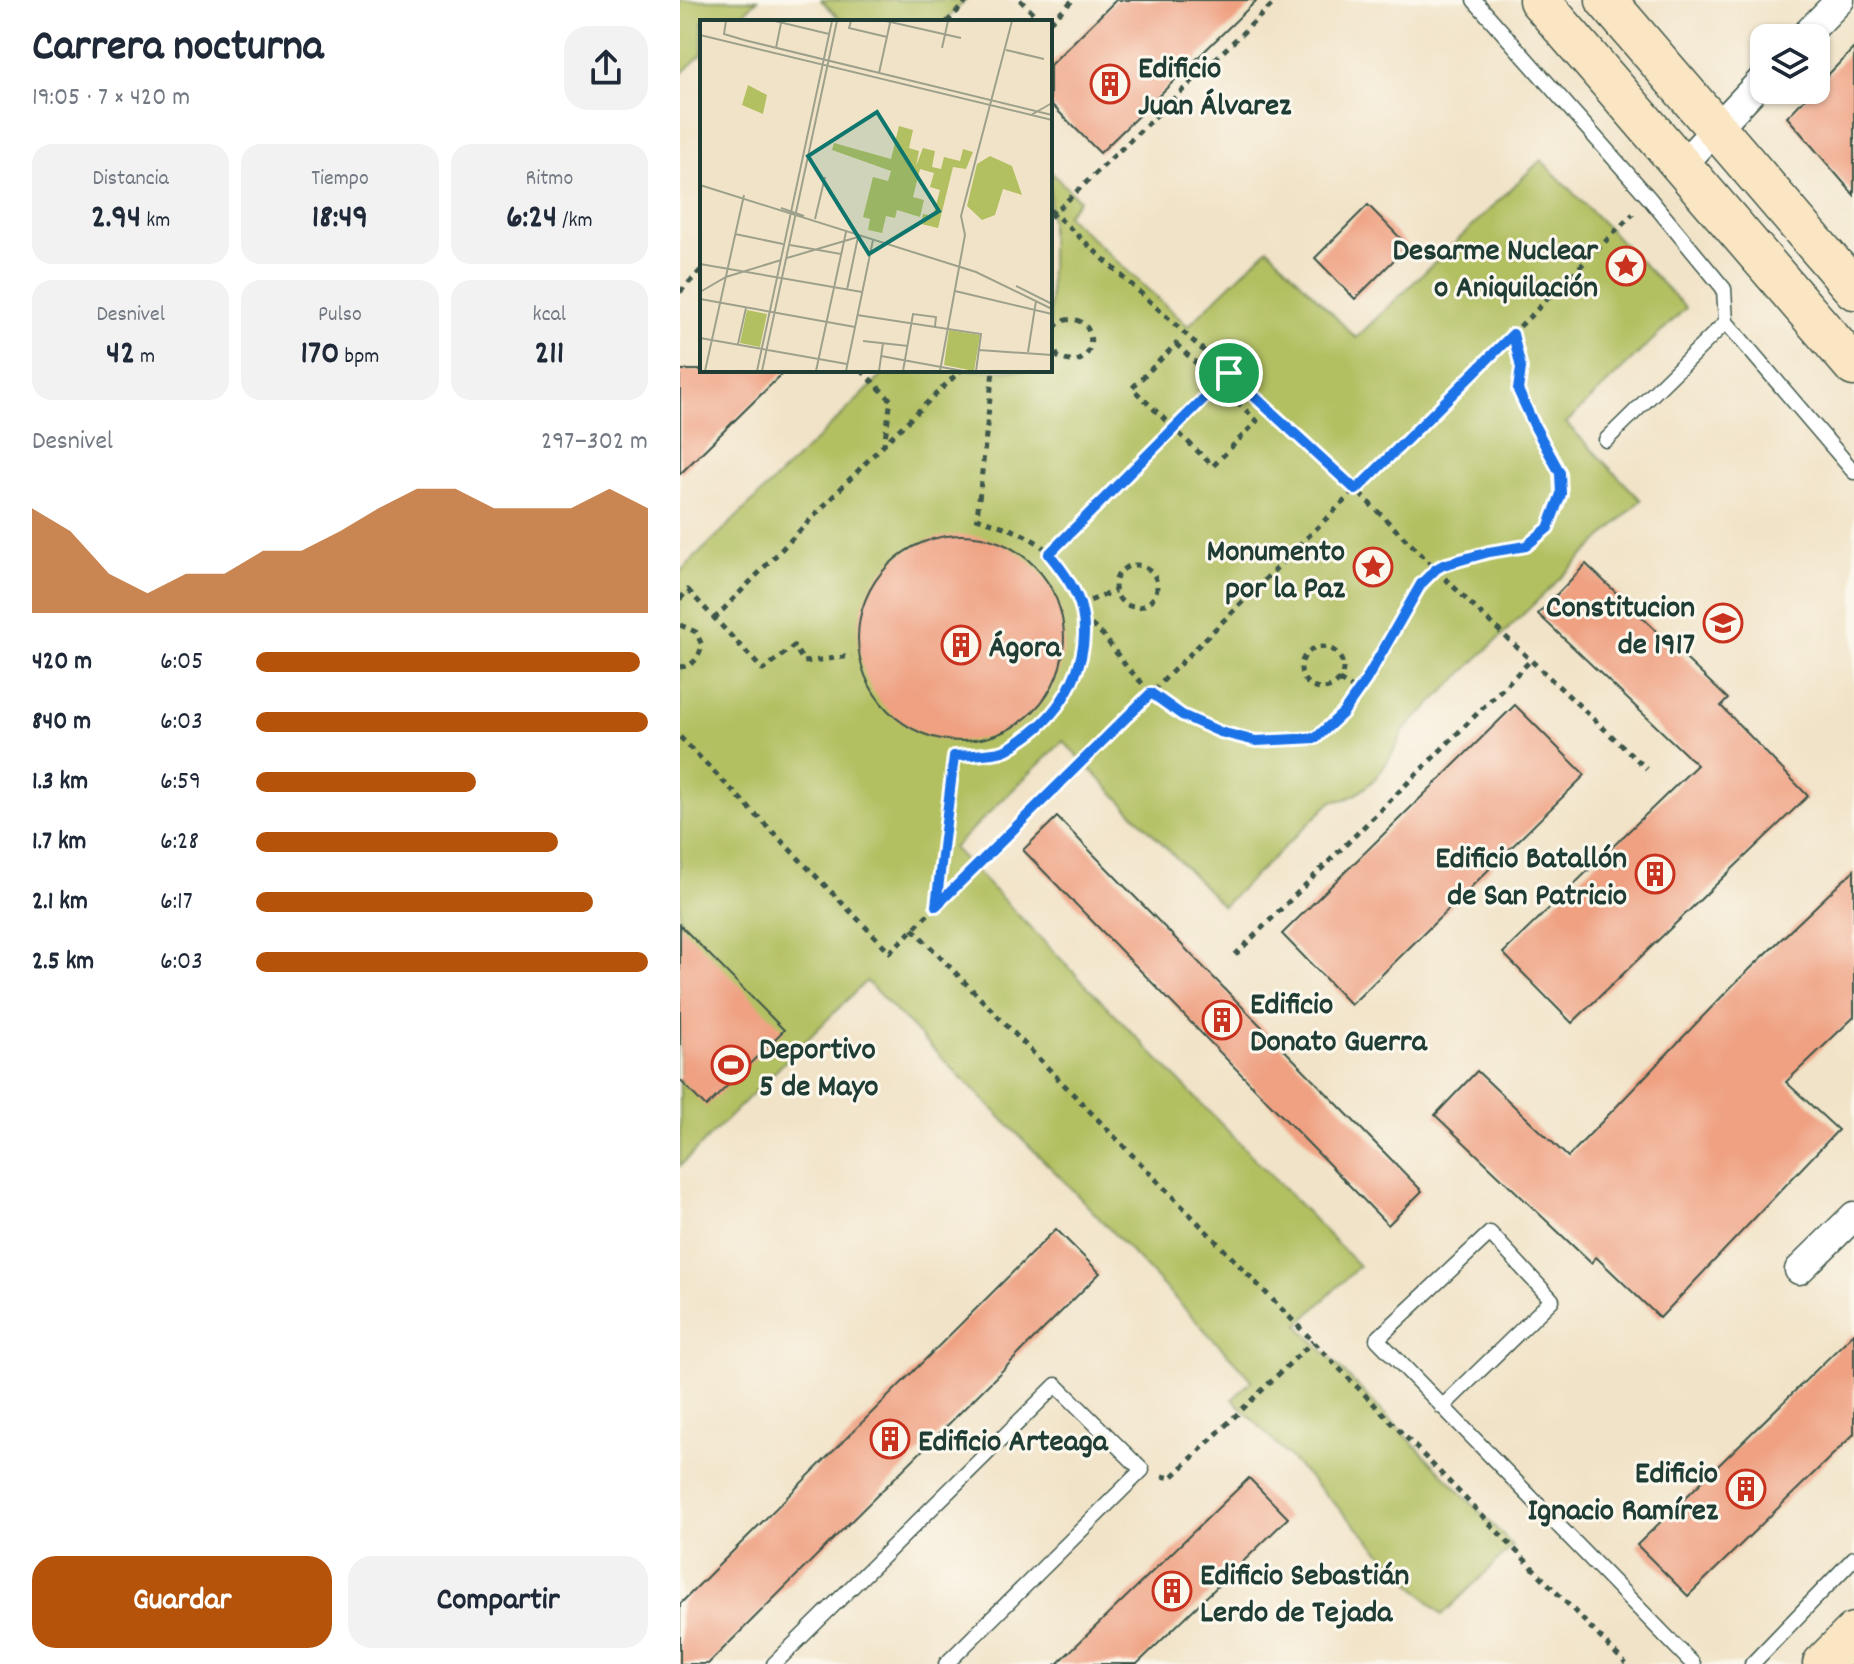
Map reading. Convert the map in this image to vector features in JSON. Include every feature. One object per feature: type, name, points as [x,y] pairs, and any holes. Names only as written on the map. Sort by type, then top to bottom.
[{"type":"main road","points":[[1539,0],[1854,366]]},
{"type":"main road","points":[[1606,0],[1854,289]]},
{"type":"main road","points":[[1823,1664],[1854,1633]]},
{"type":"street","points":[[1817,24],[1840,0]]},
{"type":"street","points":[[1682,165],[1750,93]]},
{"type":"street","points":[[1799,1270],[1854,1216]]},
{"type":"lane","points":[[1474,0],[1649,198],[1724,289],[1726,322],[1854,472]]},
{"type":"lane","points":[[1606,440],[1726,322]]},
{"type":"lane","points":[[1442,1407],[1552,1300],[1490,1233],[1377,1339],[1442,1407],[1693,1664]]},
{"type":"lane","points":[[774,1664],[1056,1385],[1142,1470],[946,1664]]},
{"type":"lane","points":[[1752,1664],[1854,1558]]},
{"type":"path","points":[[949,20],[968,0]]},
{"type":"path","points":[[1020,0],[1040,20]]},
{"type":"path","points":[[1052,20],[1073,0]]},
{"type":"path","points":[[1052,213],[1277,0]]},
{"type":"path","points":[[680,737],[890,952],[1649,198]]},
{"type":"path","points":[[1052,215],[1356,490],[1647,769]]},
{"type":"path","points":[[680,292],[700,271]]},
{"type":"path","points":[[1052,334],[1060,323],[1073,320],[1086,327],[1092,340],[1083,358],[1070,362],[1058,357],[1052,344]]},
{"type":"path","points":[[1082,617],[1103,635],[1151,693],[1182,715],[1220,732],[1256,741],[1316,738],[1343,713],[1421,584],[1436,569],[1489,552],[1526,546],[1548,528],[1561,494],[1560,473],[1518,390],[1521,368],[1513,334]]},
{"type":"path","points":[[1176,344],[1219,383],[1257,421],[1213,466],[1132,388],[1176,344]]},
{"type":"path","points":[[863,372],[891,400],[883,445]]},
{"type":"path","points":[[714,619],[883,445],[959,372]]},
{"type":"path","points":[[936,906],[954,756],[1005,751],[1037,730],[1052,714],[1070,685],[1084,653],[1079,605],[1065,575],[1049,554],[1038,544],[1005,527],[977,518],[993,372]]},
{"type":"path","points":[[1049,554],[1229,373]]},
{"type":"path","points":[[1131,566],[1151,572],[1157,585],[1153,598],[1141,607],[1128,606],[1115,591],[1119,573],[1131,566]]},
{"type":"path","points":[[680,599],[688,590],[763,670],[794,646],[804,662],[852,656]]},
{"type":"path","points":[[1079,605],[1115,591]]},
{"type":"path","points":[[680,625],[696,632],[702,645],[698,659],[680,667]]},
{"type":"path","points":[[1318,648],[1332,650],[1343,667],[1339,680],[1327,689],[1309,684],[1302,674],[1302,661],[1318,648]]},
{"type":"path","points":[[1235,955],[1531,660]]},
{"type":"path","points":[[1339,680],[1358,691]]},
{"type":"path","points":[[913,929],[1626,1664]]},
{"type":"path","points":[[1142,1470],[1171,1478],[1313,1341]]},
{"type":"green space","points":[[680,0],[757,0],[737,20],[700,20],[700,56],[680,75]]},
{"type":"green space","points":[[821,0],[966,0],[946,20],[841,20]]},
{"type":"green space","points":[[1541,160],[1686,308],[1566,423],[1641,500],[1404,730],[1385,766],[1367,786],[1345,799],[1332,801],[1223,906],[1063,741],[953,848],[1359,1266],[1298,1325],[1513,1546],[1442,1615],[1233,1399],[1252,1380],[1066,1183],[866,981],[680,1166],[680,572],[886,372],[1052,372],[1052,173],[1079,200],[1066,215],[1188,326],[1268,248],[1356,338]]},
{"type":"building","name":"Edificio Juan Álvarez","points":[[1116,0],[1257,0],[1100,153],[1052,105],[1052,63]]},
{"type":"building","points":[[1854,48],[1854,195],[1787,117],[1800,104],[1830,104],[1830,73]]},
{"type":"building","points":[[1368,205],[1408,246],[1355,299],[1315,258]]},
{"type":"building","points":[[680,370],[784,372],[680,474]]},
{"type":"building","name":"Ágora","points":[[961,535],[1001,543],[1034,565],[1056,598],[1064,638],[1056,678],[1034,711],[1001,733],[961,741],[921,733],[888,711],[866,678],[858,638],[866,598],[888,565],[921,543]]},
{"type":"building","name":"Edificio Batallón de San Patricio","points":[[1586,564],[1728,699],[1721,706],[1808,796],[1572,1023],[1503,953],[1697,765],[1538,614]]},
{"type":"building","points":[[1515,705],[1585,775],[1351,1005],[1282,934]]},
{"type":"building","name":"Edificio Donato Guerra","points":[[1057,817],[1422,1191],[1388,1225],[1023,850]]},
{"type":"building","points":[[1854,870],[1854,1017],[1786,1082],[1838,1130],[1660,1318],[1596,1257],[1591,1263],[1435,1115],[1477,1071],[1568,1157],[1734,984]]},
{"type":"building","points":[[680,925],[784,1030],[706,1107],[680,1080]]},
{"type":"building","name":"Edificio Arteaga","points":[[1056,1229],[1100,1273],[708,1664],[680,1664],[680,1604]]},
{"type":"building","name":"Edificio Ignacio Ramírez","points":[[1854,1333],[1854,1434],[1688,1596],[1637,1545]]},
{"type":"building","name":"Edificio Sebastián Lerdo de Tejada","points":[[1249,1478],[1288,1518],[1137,1664],[1057,1664]]},
{"type":"place","name":"Edificio Juan Álvarez","points":[[1110,84]]},
{"type":"place","name":"Desarme Nuclear o Aniquilación","points":[[1626,266]]},
{"type":"place","name":"Monumento por la Paz","points":[[1373,567]]},
{"type":"place","name":"Constitucion de 1917","points":[[1723,623]]},
{"type":"place","name":"Ágora","points":[[961,645]]},
{"type":"place","name":"Edificio Batallón de San Patricio","points":[[1655,874]]},
{"type":"place","name":"Edificio Donato Guerra","points":[[1222,1020]]},
{"type":"place","name":"Deportivo 5 de Mayo","points":[[731,1065]]},
{"type":"place","name":"Edificio Arteaga","points":[[890,1439]]},
{"type":"place","name":"Edificio Ignacio Ramírez","points":[[1746,1489]]},
{"type":"place","name":"Edificio Sebastián Lerdo de Tejada","points":[[1172,1591]]},
{"type":"route","points":[[1513,334],[1521,368],[1518,390],[1560,473],[1561,494],[1548,528],[1526,546],[1489,552],[1436,569],[1421,584],[1366,680],[1343,713],[1316,738],[1256,741],[1220,732],[1182,715],[1151,693],[936,906],[954,756],[1005,751],[1037,730],[1052,714],[1070,685],[1084,653],[1082,612],[1065,575],[1049,554],[1229,373],[1356,490],[1513,334]]}]
